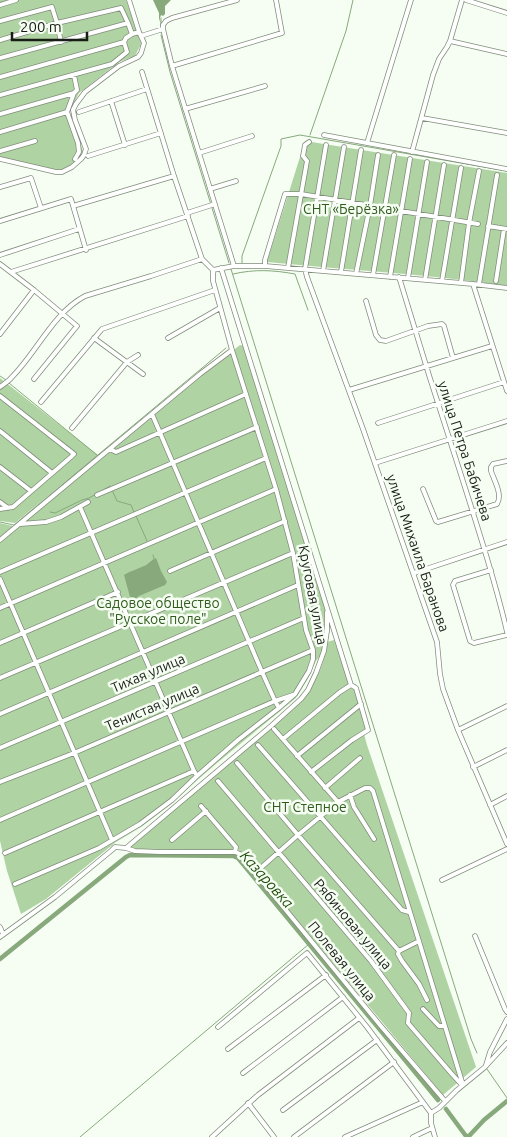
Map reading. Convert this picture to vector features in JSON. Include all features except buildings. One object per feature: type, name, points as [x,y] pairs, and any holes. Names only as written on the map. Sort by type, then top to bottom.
[{"type":"street","points":[[0,5],[16,0]]},
{"type":"street","points":[[0,159],[62,172],[72,167],[81,159],[86,149],[75,120],[73,110],[76,104],[85,92],[119,66],[138,57],[141,53],[144,43],[129,0]]},
{"type":"street","points":[[234,266],[172,66],[163,25],[172,18],[237,0]]},
{"type":"street","points":[[172,66],[282,33],[276,0]]},
{"type":"street","points":[[367,143],[411,0]]},
{"type":"street","points":[[412,152],[437,64],[450,41],[462,0]]},
{"type":"street","points":[[466,0],[507,13]]},
{"type":"street","points":[[0,21],[52,7],[61,42]]},
{"type":"street","points":[[0,40],[121,8],[132,34]]},
{"type":"street","points":[[0,58],[128,23]]},
{"type":"street","points":[[0,77],[124,42],[132,34],[140,34],[163,28]]},
{"type":"street","points":[[450,41],[507,54]]},
{"type":"street","points":[[0,95],[112,64],[127,52],[124,42]]},
{"type":"street","points":[[142,72],[202,259],[213,270],[234,266],[265,266],[507,288]]},
{"type":"street","points":[[74,75],[77,90],[67,112],[78,143],[79,152],[75,159]]},
{"type":"street","points":[[185,109],[265,86]]},
{"type":"street","points":[[79,112],[147,89]]},
{"type":"street","points":[[0,114],[74,93]]},
{"type":"street","points":[[111,101],[125,145]]},
{"type":"street","points":[[0,132],[67,112]]},
{"type":"street","points":[[422,118],[507,133]]},
{"type":"street","points":[[88,156],[161,133]]},
{"type":"street","points":[[324,135],[507,169]]},
{"type":"street","points":[[199,153],[252,136]]},
{"type":"street","points":[[0,151],[36,141]]},
{"type":"street","points":[[288,268],[307,161],[303,156],[305,145],[310,142]]},
{"type":"street","points":[[306,269],[326,144]]},
{"type":"street","points":[[323,271],[344,147]]},
{"type":"street","points":[[341,272],[361,150]]},
{"type":"street","points":[[356,274],[378,155]]},
{"type":"street","points":[[374,275],[394,156]]},
{"type":"street","points":[[390,277],[410,159]]},
{"type":"street","points":[[408,278],[427,162]]},
{"type":"street","points":[[425,280],[444,165]]},
{"type":"street","points":[[442,281],[461,168]]},
{"type":"street","points":[[461,283],[469,223],[479,171]]},
{"type":"street","points":[[479,284],[497,175]]},
{"type":"street","points":[[73,206],[174,176]]},
{"type":"street","points":[[0,187],[31,178],[41,208]]},
{"type":"street","points":[[210,189],[236,181]]},
{"type":"street","points":[[265,266],[265,260],[286,194],[301,194],[478,224]]},
{"type":"street","points":[[0,221],[71,199],[86,250]]},
{"type":"street","points":[[11,272],[86,250],[215,204]]},
{"type":"street","points":[[488,226],[506,229],[496,281]]},
{"type":"street","points":[[0,255],[79,229]]},
{"type":"street","points":[[0,386],[12,378],[63,313],[75,302],[85,296],[202,259]]},
{"type":"street","points":[[0,264],[77,326],[34,379]]},
{"type":"street","points":[[221,268],[327,610],[351,685],[356,688],[368,730],[311,772]]},
{"type":"street","name":"улица Михаила Баранова","points":[[306,269],[307,277],[349,390],[437,642],[443,689],[458,730],[507,844]]},
{"type":"street","name":"Круговая улица","points":[[14,884],[99,848],[140,824],[172,800],[238,740],[295,694],[309,671],[313,659],[313,650],[306,630],[293,553],[285,521],[232,350],[215,290],[213,270]]},
{"type":"street","name":"улица Петра Бабичева","points":[[399,277],[485,549],[507,633]]},
{"type":"street","points":[[473,284],[492,346],[505,379],[507,391]]},
{"type":"street","points":[[0,334],[34,290]]},
{"type":"street","points":[[41,402],[102,329],[215,290]]},
{"type":"street","points":[[366,301],[376,336],[379,339],[386,341],[440,323],[443,325],[453,358]]},
{"type":"street","points":[[168,338],[220,308]]},
{"type":"street","points":[[94,338],[143,374]]},
{"type":"street","points":[[349,390],[492,346]]},
{"type":"street","points":[[0,540],[200,374],[232,350]]},
{"type":"street","points":[[72,428],[127,362],[138,356]]},
{"type":"street","points":[[378,423],[438,404],[505,379]]},
{"type":"street","points":[[110,449],[116,452],[246,394]]},
{"type":"street","points":[[0,396],[74,454],[13,507],[0,509]]},
{"type":"street","points":[[152,414],[279,708]]},
{"type":"street","points":[[375,463],[507,421]]},
{"type":"street","points":[[98,495],[257,427]]},
{"type":"street","points":[[0,431],[52,473]]},
{"type":"street","points":[[0,572],[266,458]]},
{"type":"street","points":[[423,489],[438,522],[472,511],[498,502],[500,496],[490,469],[493,464],[507,461]]},
{"type":"street","points":[[0,467],[31,491]]},
{"type":"street","points":[[0,608],[276,489]]},
{"type":"street","points":[[0,502],[8,508]]},
{"type":"street","points":[[20,524],[46,522],[61,517],[88,502]]},
{"type":"street","points":[[80,506],[118,592],[167,712],[197,776]]},
{"type":"street","points":[[170,571],[285,521]]},
{"type":"street","points":[[414,573],[507,542]]},
{"type":"street","points":[[0,678],[293,553]]},
{"type":"street","points":[[491,570],[455,581],[453,585],[470,641],[474,643],[507,633]]},
{"type":"street","points":[[0,579],[112,840]]},
{"type":"street","points":[[0,714],[298,584]]},
{"type":"street","points":[[0,642],[118,592]]},
{"type":"street","points":[[126,848],[301,699],[316,674],[324,651],[327,631],[327,610]]},
{"type":"street","name":"Тихая улица","points":[[0,748],[304,618]]},
{"type":"street","name":"Тенистая улица","points":[[0,782],[74,753],[313,650]]},
{"type":"street","points":[[283,740],[351,685]]},
{"type":"street","points":[[0,820],[295,694]]},
{"type":"street","points":[[297,756],[361,704]]},
{"type":"street","points":[[458,730],[507,706]]},
{"type":"street","points":[[274,729],[338,802]]},
{"type":"street","points":[[258,745],[402,910],[409,912]]},
{"type":"street","points":[[474,766],[507,750]]},
{"type":"street","points":[[325,788],[360,758]]},
{"type":"street","points":[[237,763],[399,950],[398,954],[419,984],[427,1000]]},
{"type":"street","points":[[5,854],[194,772]]},
{"type":"street","name":"Рябиновая улица","points":[[218,781],[372,961],[409,1013],[408,1022],[463,1085]]},
{"type":"street","points":[[255,873],[338,802],[365,788],[370,788],[373,791],[463,1085]]},
{"type":"street","points":[[350,795],[354,807],[374,839]]},
{"type":"street","points":[[490,805],[507,796]]},
{"type":"street","name":"Полевая улица","points":[[200,806],[236,847],[235,852],[240,854],[380,1025],[446,1101]]},
{"type":"street","points":[[172,840],[206,811]]},
{"type":"street","points":[[0,927],[2,936],[50,901],[115,848],[160,852],[235,852]]},
{"type":"street","points":[[442,880],[507,849]]},
{"type":"street","points":[[475,936],[504,1009],[507,1012]]},
{"type":"street","points":[[399,950],[419,941]]},
{"type":"street","points":[[218,1027],[307,953],[377,1040],[431,1113],[430,1120],[435,1137]]},
{"type":"street","points":[[228,1050],[326,975]]},
{"type":"street","points":[[243,1072],[343,997]]},
{"type":"street","points":[[423,1008],[439,1026],[444,1026]]},
{"type":"street","points":[[212,1137],[248,1103],[359,1018]]},
{"type":"street","points":[[485,1068],[490,1052],[507,1019]]},
{"type":"street","points":[[283,1110],[377,1040]]},
{"type":"street","points":[[431,1113],[485,1068],[507,1043]]},
{"type":"street","points":[[294,1137],[394,1062]]},
{"type":"street","points":[[345,1137],[423,1102]]},
{"type":"street","points":[[248,1103],[274,1137]]},
{"type":"street","points":[[413,1137],[432,1128]]},
{"type":"green space","points":[[0,0],[126,0],[141,44],[135,56],[119,62],[79,93],[69,113],[83,151],[76,161],[67,168],[59,170],[0,158]]},
{"type":"green space","name":"СНТ «Берёзка»","points":[[305,141],[507,173],[507,286],[417,275],[267,262]]},
{"type":"green space","name":"Садовое общество \"Русское поле\"","points":[[240,345],[244,346],[325,608],[322,653],[296,698],[141,827],[116,842],[46,899],[21,914],[7,871],[0,841],[0,523],[17,527]]},
{"type":"green space","points":[[0,378],[98,455],[15,523],[0,521]]},
{"type":"green space","name":"СНТ Степное","points":[[334,640],[349,683],[356,684],[370,730],[364,734],[367,745],[476,1067],[443,1095],[237,848],[234,851],[131,849],[131,845],[298,704],[310,689],[318,674],[327,642]]},
{"type":"shaded area","points":[[153,0],[171,0],[165,6],[165,14],[161,15],[161,26],[159,13]]},
{"type":"shaded area","points":[[156,558],[167,582],[165,585],[135,599],[130,597],[124,575]]},
{"type":"waterway","points":[[310,135],[346,31],[353,0]]},
{"type":"waterway","points":[[161,18],[161,26]]},
{"type":"waterway","points":[[161,35],[170,72],[229,263]]},
{"type":"waterway","points":[[242,263],[242,256],[281,146],[281,139],[300,135],[507,171]]},
{"type":"waterway","points":[[231,269],[471,1039],[477,1053]]},
{"type":"waterway","points":[[233,274],[249,271],[295,274],[308,310]]},
{"type":"waterway","points":[[0,522],[14,525],[226,348]]},
{"type":"waterway","points":[[0,376],[6,380]]},
{"type":"waterway","points":[[9,383],[97,455]]},
{"type":"waterway","points":[[100,492],[110,486]]},
{"type":"waterway","points":[[112,490],[117,501],[131,505],[134,512]]},
{"type":"waterway","points":[[50,512],[55,513],[96,494]]},
{"type":"waterway","points":[[136,516],[147,541]]},
{"type":"waterway","points":[[153,555],[154,559]]},
{"type":"waterway","name":"Казаровка","points":[[0,959],[130,855],[233,856],[238,858],[438,1100]]},
{"type":"waterway","points":[[80,1137],[309,944]]},
{"type":"waterway","points":[[487,1069],[507,1098]]},
{"type":"waterway","name":"Казаровка","points":[[446,1109],[466,1136],[469,1136],[484,1120],[507,1101]]}]
